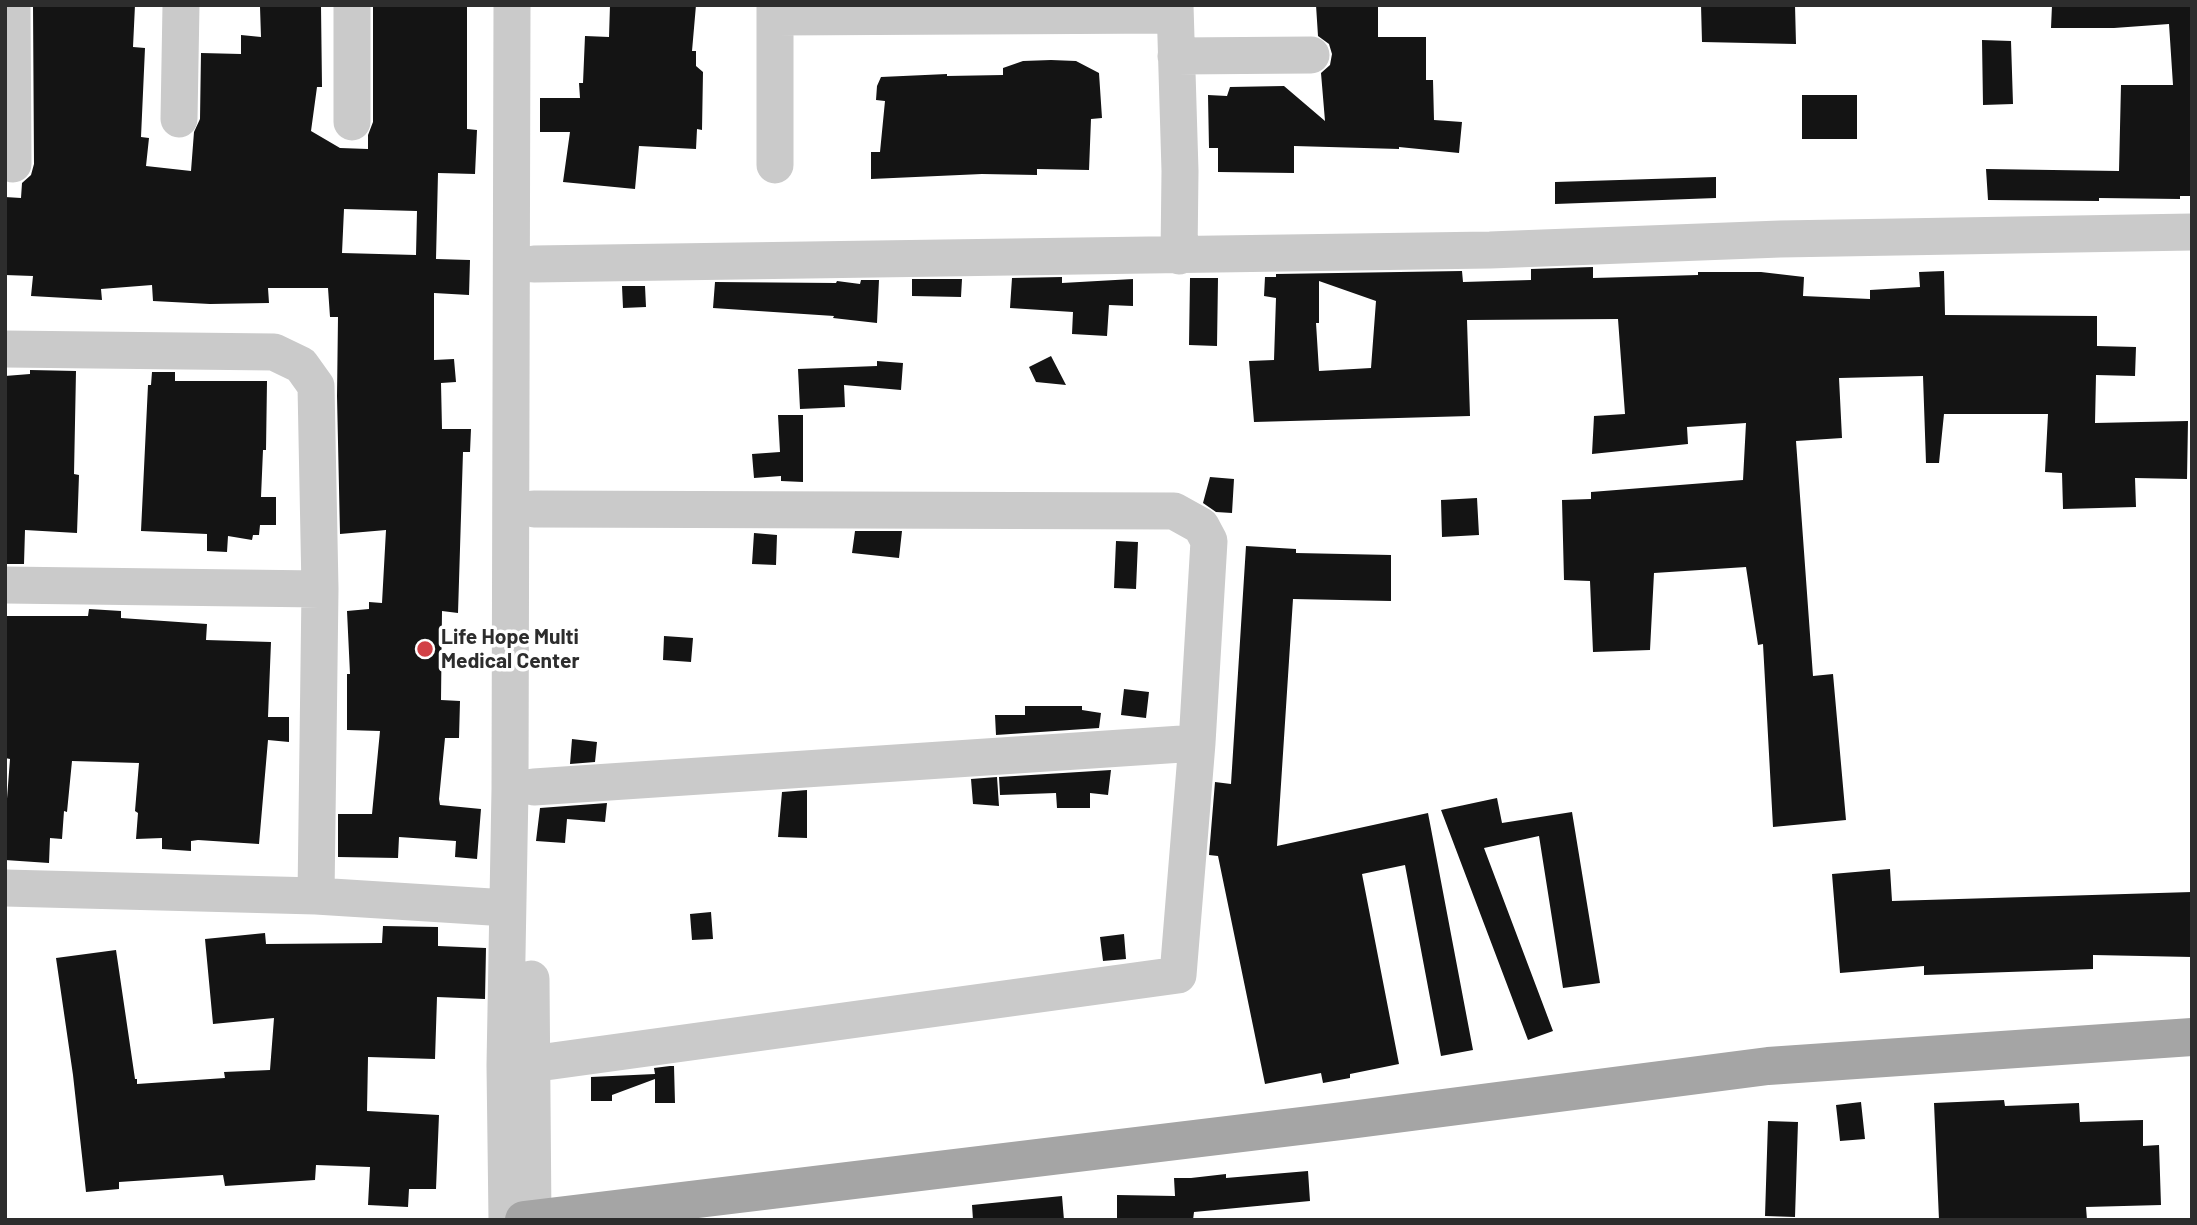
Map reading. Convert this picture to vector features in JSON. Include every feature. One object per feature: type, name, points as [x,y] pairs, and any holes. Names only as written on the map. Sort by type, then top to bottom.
[{"type":"main road","points":[[524,1219],[1768,1066],[2192,1037]]},
{"type":"main road","points":[[708,1220],[1332,1144],[1772,1086],[2192,1062]]},
{"type":"street","points":[[12,5],[13,164]]},
{"type":"street","points":[[179,119],[181,5]]},
{"type":"street","points":[[352,5],[352,122]]},
{"type":"street","points":[[512,5],[510,789],[505,1065],[524,1219]]},
{"type":"street","points":[[524,1219],[531,1064],[534,787],[535,5]]},
{"type":"street","points":[[775,165],[775,11],[1175,10],[1180,172],[1179,256]]},
{"type":"street","points":[[1176,57],[1311,55]]},
{"type":"street","points":[[534,264],[1490,250],[1780,239],[2192,232]]},
{"type":"street","points":[[5,349],[274,352],[301,365],[316,386],[320,589],[316,896]]},
{"type":"street","points":[[531,1064],[1178,975],[1197,743],[1209,541],[1201,526],[1174,512],[534,509]]},
{"type":"street","points":[[5,585],[320,589]]},
{"type":"street","points":[[534,787],[1197,743]]},
{"type":"street","points":[[5,888],[316,896],[507,908]]},
{"type":"building","points":[[33,5],[135,5],[133,47],[145,48],[141,137],[149,138],[146,166],[191,171],[194,132],[200,119],[201,53],[241,54],[241,35],[261,37],[260,7],[321,6],[322,87],[317,87],[311,131],[340,148],[368,149],[368,135],[373,122],[373,5],[467,5],[467,129],[477,130],[475,174],[438,173],[436,259],[470,260],[469,295],[434,293],[434,360],[454,359],[456,382],[441,383],[442,429],[471,429],[470,452],[463,452],[458,613],[442,611],[441,700],[460,701],[459,738],[445,738],[439,799],[440,805],[481,809],[477,859],[455,857],[456,841],[399,837],[398,858],[338,857],[338,814],[372,814],[380,731],[347,730],[347,674],[350,674],[347,611],[369,609],[369,602],[382,603],[386,530],[340,534],[338,317],[330,317],[328,288],[268,288],[269,303],[153,301],[152,285],[101,289],[102,300],[31,296],[33,276],[5,275],[5,197],[21,198],[22,183],[31,175],[34,164]],"holes":[[[344,209],[417,211],[416,255],[342,253]]]},
{"type":"building","points":[[610,5],[696,5],[692,51],[696,51],[696,66],[703,72],[702,130],[697,129],[696,149],[639,146],[635,189],[563,182],[570,132],[540,132],[540,98],[580,98],[579,83],[583,83],[585,36],[609,37]]},
{"type":"building","points":[[1316,5],[1378,5],[1378,37],[1426,37],[1426,80],[1433,80],[1434,120],[1462,122],[1459,153],[1399,147],[1294,146],[1294,173],[1218,172],[1218,148],[1209,148],[1208,95],[1227,96],[1230,87],[1284,86],[1325,121],[1321,73],[1330,65],[1332,54],[1329,44],[1318,36]]},
{"type":"building","points":[[1701,5],[1795,5],[1796,44],[1702,42]]},
{"type":"building","points":[[2052,5],[2192,5],[2192,196],[2180,196],[2180,199],[2099,198],[2099,201],[1988,200],[1986,169],[2119,171],[2121,85],[2173,85],[2169,24],[2114,28],[2051,28]]},
{"type":"building","points":[[1982,40],[2011,41],[2013,104],[1983,105]]},
{"type":"building","points":[[1023,61],[1076,61],[1099,73],[1102,118],[1091,119],[1089,170],[1037,169],[1037,175],[982,174],[871,179],[871,152],[880,152],[885,101],[876,100],[881,77],[1003,75],[1003,68]]},
{"type":"building","points":[[1802,95],[1857,95],[1857,139],[1802,139]]},
{"type":"building","points":[[1716,177],[1716,198],[1555,204],[1555,182]]},
{"type":"building","points":[[1593,267],[1593,278],[1698,275],[1698,272],[1761,272],[1804,277],[1803,296],[1870,299],[1870,290],[1920,287],[1919,272],[1944,271],[1945,315],[2097,316],[2097,346],[2136,347],[2135,376],[2096,375],[2095,423],[2188,421],[2187,479],[2135,478],[2136,507],[2063,509],[2062,473],[2045,472],[2048,414],[1944,414],[1939,463],[1926,463],[1923,376],[1839,378],[1842,438],[1796,441],[1813,676],[1833,674],[1846,820],[1773,827],[1763,644],[1758,645],[1746,567],[1654,573],[1650,650],[1593,652],[1590,581],[1564,580],[1562,500],[1591,499],[1591,492],[1743,480],[1746,423],[1687,427],[1688,444],[1592,454],[1594,416],[1625,414],[1618,319],[1467,320],[1470,416],[1254,422],[1249,361],[1274,360],[1276,298],[1264,296],[1265,277],[1276,277],[1276,274],[1462,271],[1463,282],[1531,280],[1531,269]],"holes":[[[1319,281],[1376,301],[1371,368],[1319,371],[1316,323],[1319,323]]]},
{"type":"building","points":[[1062,277],[1062,283],[1133,279],[1133,306],[1109,305],[1107,336],[1072,334],[1073,312],[1010,308],[1012,278]]},
{"type":"building","points":[[1190,278],[1218,278],[1217,346],[1189,345]]},
{"type":"building","points":[[912,279],[962,279],[961,297],[912,296]]},
{"type":"building","points":[[861,280],[879,280],[877,323],[833,318],[834,316],[713,308],[715,282],[837,281],[860,284]]},
{"type":"building","points":[[622,286],[645,286],[646,307],[623,308]]},
{"type":"building","points":[[1051,356],[1066,385],[1036,382],[1029,367]]},
{"type":"building","points":[[877,361],[903,363],[901,390],[844,385],[845,407],[800,409],[798,369],[877,366]]},
{"type":"building","points":[[30,370],[76,371],[74,474],[79,475],[77,533],[25,530],[24,564],[5,564],[5,376],[30,374]]},
{"type":"building","points":[[152,372],[175,372],[175,381],[267,381],[266,450],[263,450],[261,497],[276,497],[276,525],[260,525],[259,535],[253,535],[252,540],[228,536],[227,552],[207,551],[207,534],[141,531],[148,385],[151,385]]},
{"type":"building","points":[[778,415],[803,415],[803,482],[781,481],[781,476],[754,478],[752,454],[780,452]]},
{"type":"building","points":[[1210,477],[1234,479],[1232,513],[1216,512],[1203,503]]},
{"type":"building","points":[[1477,498],[1479,535],[1442,537],[1441,500]]},
{"type":"building","points":[[855,531],[902,531],[899,558],[852,553]]},
{"type":"building","points":[[754,533],[777,535],[776,565],[752,564]]},
{"type":"building","points":[[1116,541],[1138,542],[1136,589],[1114,588]]},
{"type":"building","points":[[1246,546],[1296,549],[1296,553],[1391,555],[1391,601],[1293,599],[1277,846],[1428,813],[1473,1050],[1441,1056],[1405,865],[1362,874],[1399,1064],[1350,1074],[1350,1078],[1323,1083],[1321,1073],[1265,1084],[1218,856],[1209,855],[1215,782],[1231,784]]},
{"type":"building","points":[[89,609],[121,611],[121,618],[207,624],[206,640],[271,642],[268,717],[289,717],[289,742],[268,740],[259,844],[198,840],[191,841],[191,851],[162,849],[162,838],[136,839],[138,813],[135,811],[139,763],[72,761],[62,839],[50,838],[49,863],[5,860],[10,759],[5,758],[5,616],[88,616]]},
{"type":"building","points":[[664,636],[693,638],[691,662],[663,660]]},
{"type":"building","points":[[1124,689],[1149,692],[1146,718],[1121,715]]},
{"type":"building","points":[[1025,706],[1082,706],[1082,710],[1101,713],[1099,728],[996,735],[995,715],[1025,715]]},
{"type":"building","points":[[572,739],[597,742],[595,762],[570,764]]},
{"type":"building","points":[[1111,770],[1108,795],[1090,793],[1090,808],[1057,808],[1056,793],[1000,795],[999,777]]},
{"type":"building","points":[[997,777],[999,806],[973,804],[971,779]]},
{"type":"building","points":[[807,790],[807,838],[778,837],[782,792]]},
{"type":"building","points":[[1497,798],[1502,823],[1572,812],[1600,983],[1563,988],[1539,836],[1484,848],[1553,1031],[1528,1040],[1441,810]]},
{"type":"building","points":[[607,803],[605,822],[567,819],[565,843],[536,841],[540,808]]},
{"type":"building","points":[[1890,869],[1892,901],[2192,892],[2192,957],[2093,955],[2093,969],[1924,975],[1924,966],[1840,973],[1832,874]]},
{"type":"building","points":[[711,912],[713,939],[692,940],[690,914]]},
{"type":"building","points":[[383,926],[438,927],[438,946],[486,948],[485,999],[437,997],[435,1059],[368,1057],[367,1111],[439,1115],[436,1189],[409,1189],[408,1207],[368,1205],[370,1167],[316,1165],[315,1180],[225,1186],[223,1175],[119,1182],[119,1189],[86,1192],[56,958],[116,950],[137,1084],[225,1078],[224,1072],[270,1070],[274,1018],[213,1024],[205,939],[265,933],[266,944],[382,943]]},
{"type":"building","points":[[1124,934],[1126,959],[1103,961],[1100,937]]},
{"type":"building","points":[[674,1066],[675,1103],[655,1103],[655,1079],[612,1095],[612,1101],[591,1101],[591,1077],[655,1074],[654,1068]]},
{"type":"building","points":[[2004,1100],[2005,1106],[2079,1103],[2080,1122],[2143,1120],[2143,1146],[2159,1145],[2161,1205],[2086,1207],[2087,1220],[1939,1220],[1934,1103]]},
{"type":"building","points":[[1861,1102],[1865,1139],[1840,1141],[1836,1105]]},
{"type":"building","points":[[1768,1121],[1798,1122],[1795,1217],[1765,1216]]},
{"type":"building","points":[[1308,1171],[1310,1201],[1194,1212],[1193,1220],[1117,1220],[1117,1195],[1175,1196],[1174,1178],[1226,1174],[1226,1178]]},
{"type":"building","points":[[1062,1196],[1064,1220],[973,1220],[972,1205]]},
{"type":"place","name":"Life Hope Multi Medical Center","points":[[425,649]]}]
